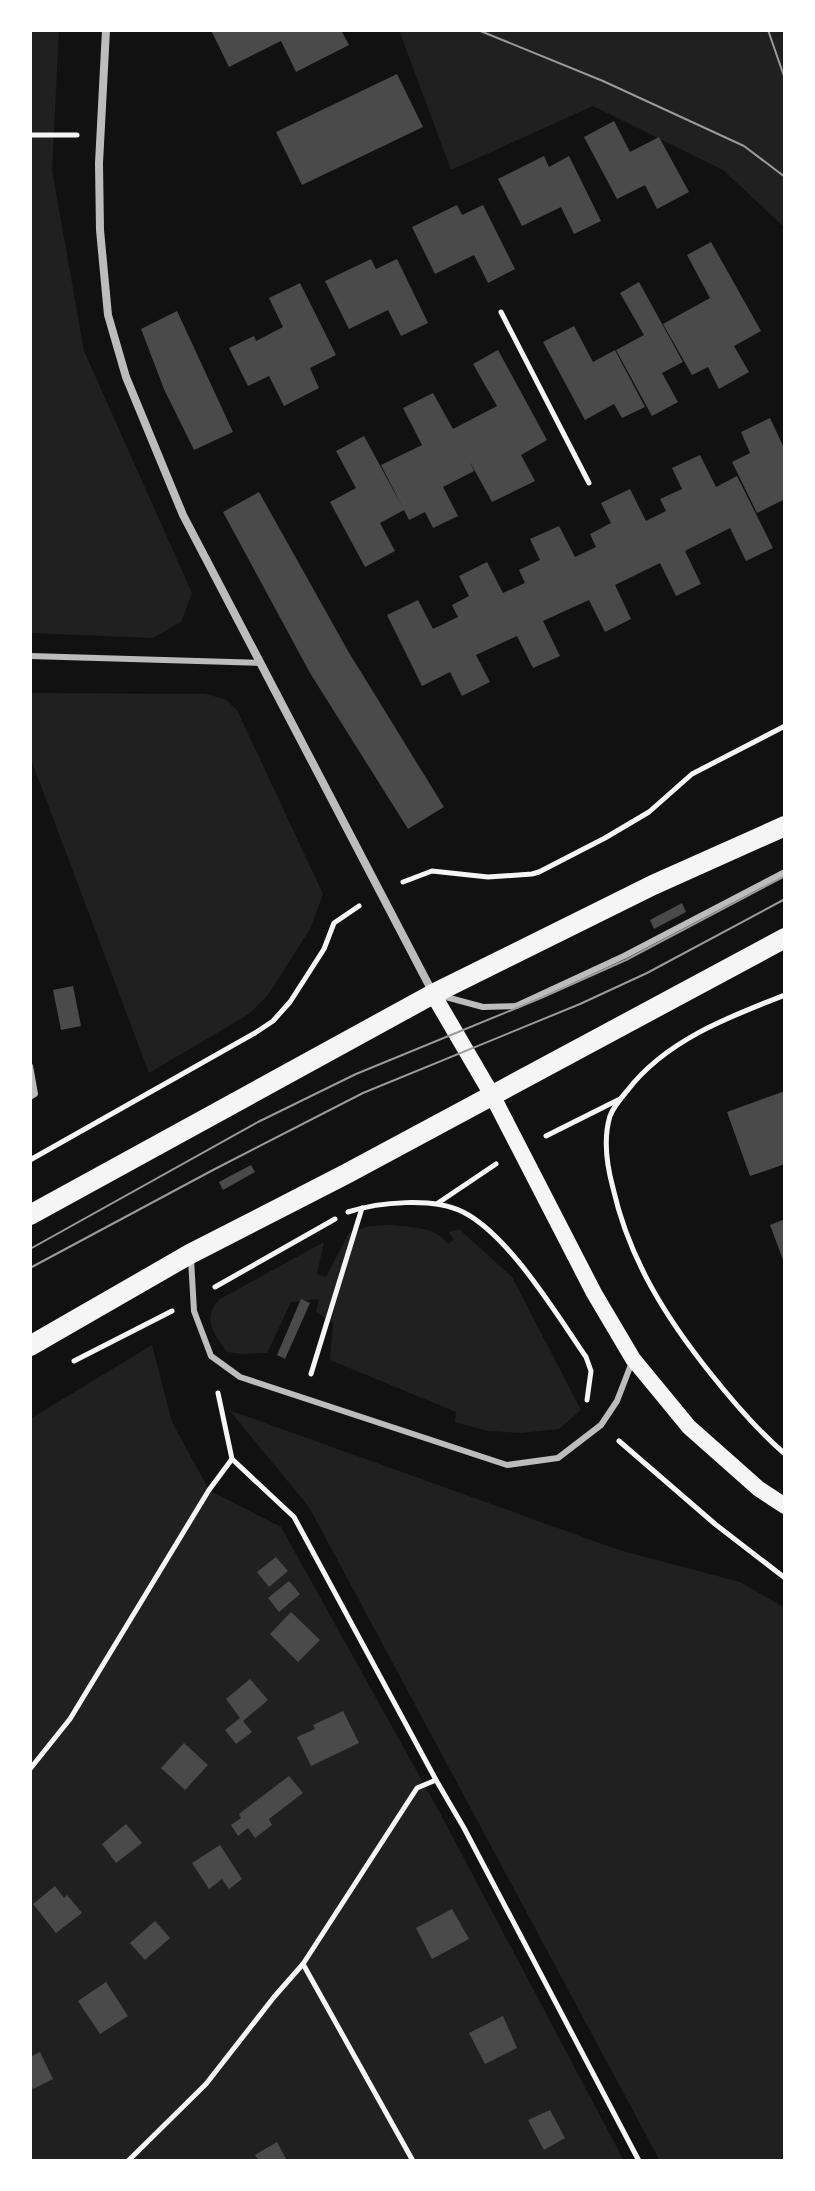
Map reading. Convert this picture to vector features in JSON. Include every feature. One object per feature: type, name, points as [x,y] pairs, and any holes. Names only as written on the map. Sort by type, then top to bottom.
[{"type":"main road","points":[[30,1215],[433,994],[653,885],[785,826]]},
{"type":"main road","points":[[30,1346],[190,1254],[785,938]]},
{"type":"main road","points":[[433,994],[492,1095],[594,1293],[633,1359],[689,1427],[759,1489],[785,1506]]},
{"type":"street","points":[[106,30],[100,134],[100,230],[108,315],[126,377],[183,515],[433,994]]},
{"type":"lane","points":[[30,656],[261,663]]},
{"type":"lane","points":[[433,994],[483,1007],[516,1006],[624,956],[785,872]]},
{"type":"lane","points":[[30,1066],[35,1094],[30,1097]]},
{"type":"lane","points":[[190,1254],[194,1311],[211,1356],[240,1377],[507,1465],[558,1458],[601,1425],[617,1401],[633,1359]]},
{"type":"path","points":[[30,135],[100,134]]},
{"type":"path","points":[[501,312],[589,483]]},
{"type":"path","points":[[30,1160],[273,1021],[290,1002],[324,949],[334,923],[380,891],[432,871],[488,877],[539,872],[649,812],[692,774],[785,726]]},
{"type":"path","points":[[785,995],[697,1032],[641,1072],[610,1115],[607,1146],[609,1175],[620,1219],[640,1266],[678,1333],[752,1423],[785,1454]]},
{"type":"path","points":[[310,1375],[362,1208],[437,1204],[463,1212],[507,1249],[586,1357],[591,1371],[586,1406],[601,1425],[715,1524],[785,1578]]},
{"type":"path","points":[[211,1356],[232,1459],[294,1517],[464,1828],[639,2161]]},
{"type":"path","points":[[30,1769],[70,1719],[209,1490],[232,1459]]},
{"type":"path","points":[[128,2161],[206,2084],[303,1964],[417,1788],[436,1780]]},
{"type":"path","points":[[303,1964],[413,2161]]},
{"type":"shaded area","points":[[30,30],[59,30],[52,170],[84,351],[192,593],[181,622],[153,638],[30,633]]},
{"type":"shaded area","points":[[399,30],[781,30],[785,41],[785,228],[723,170],[593,106],[451,170]]},
{"type":"shaded area","points":[[30,693],[205,694],[225,699],[237,710],[323,894],[310,929],[268,995],[249,1014],[149,1073],[30,757]]},
{"type":"shaded area","points":[[390,1225],[429,1231],[448,1244],[454,1240],[449,1232],[459,1229],[512,1277],[581,1410],[559,1429],[521,1433],[488,1431],[455,1422],[456,1412],[330,1360],[333,1323],[316,1312],[319,1299],[291,1302],[267,1353],[227,1352],[210,1319],[220,1299],[324,1242],[317,1274],[326,1277],[349,1233],[369,1226]]},
{"type":"shaded area","points":[[152,1345],[172,1422],[209,1490],[281,1527],[440,1813],[624,2161],[30,2161],[30,1419]]},
{"type":"shaded area","points":[[229,1410],[619,1550],[740,1582],[785,1608],[785,2161],[660,2161],[309,1507]]},
{"type":"building","points":[[211,30],[341,30],[349,45],[296,72],[281,41],[229,67]]},
{"type":"building","points":[[397,74],[423,127],[302,185],[276,132]]},
{"type":"building","points":[[614,121],[630,152],[659,137],[689,192],[657,209],[645,185],[617,199],[584,137]]},
{"type":"building","points":[[544,156],[549,167],[569,156],[601,221],[574,234],[561,207],[522,226],[498,179]]},
{"type":"building","points":[[457,205],[462,215],[483,205],[515,269],[488,283],[474,255],[435,274],[412,227]]},
{"type":"building","points":[[711,242],[761,331],[734,346],[749,372],[719,389],[708,367],[692,375],[663,324],[710,298],[687,255]]},
{"type":"building","points":[[371,259],[376,269],[397,259],[428,323],[401,336],[388,310],[349,329],[325,281]]},
{"type":"building","points":[[639,282],[683,362],[662,373],[678,402],[652,416],[616,350],[644,335],[620,293]]},
{"type":"building","points":[[300,283],[336,355],[310,368],[319,388],[284,406],[269,376],[248,386],[229,348],[254,336],[256,341],[283,327],[269,298]]},
{"type":"building","points":[[177,311],[233,432],[194,450],[164,389],[141,329]]},
{"type":"building","points":[[574,326],[593,362],[615,350],[645,407],[622,418],[614,404],[585,420],[543,342]]},
{"type":"building","points":[[498,350],[547,440],[521,455],[535,481],[492,502],[470,462],[474,471],[443,487],[458,516],[433,528],[425,512],[409,520],[404,510],[380,523],[395,551],[365,567],[330,502],[356,488],[336,451],[364,436],[403,508],[381,465],[422,445],[403,408],[433,393],[453,429],[497,406],[473,364]]},
{"type":"building","points":[[770,418],[785,450],[785,499],[757,513],[732,462],[750,453],[741,432]]},
{"type":"building","points":[[700,455],[716,487],[737,476],[773,548],[746,561],[730,528],[685,551],[701,584],[676,596],[660,563],[615,585],[631,619],[605,632],[589,600],[543,621],[560,656],[533,668],[517,636],[476,655],[490,682],[462,696],[450,672],[422,686],[387,615],[418,600],[433,629],[458,617],[452,605],[469,596],[459,576],[487,562],[503,593],[525,583],[519,570],[540,560],[530,539],[559,526],[575,557],[596,547],[590,534],[611,523],[601,503],[630,489],[646,521],[666,511],[660,499],[682,489],[672,468]]},
{"type":"building","points":[[259,492],[348,651],[444,807],[408,829],[310,673],[223,512]]},
{"type":"building","points":[[682,903],[686,912],[654,929],[650,920]]},
{"type":"building","points":[[73,986],[81,1026],[61,1030],[53,990]]},
{"type":"building","points":[[785,1091],[785,1164],[750,1176],[727,1112]]},
{"type":"building","points":[[251,1165],[255,1172],[223,1190],[219,1182]]},
{"type":"building","points":[[785,1219],[785,1265],[770,1225]]},
{"type":"building","points":[[301,1299],[310,1303],[285,1359],[277,1355]]},
{"type":"building","points":[[276,1557],[288,1571],[269,1587],[257,1572]]},
{"type":"building","points":[[289,1581],[300,1594],[279,1612],[268,1598]]},
{"type":"building","points":[[291,1612],[320,1640],[298,1662],[270,1634]]},
{"type":"building","points":[[250,1679],[268,1700],[243,1721],[252,1732],[236,1744],[225,1730],[240,1718],[226,1699]]},
{"type":"building","points":[[343,1711],[359,1743],[311,1766],[297,1737],[315,1729],[313,1725]]},
{"type":"building","points":[[184,1743],[208,1765],[185,1790],[161,1768]]},
{"type":"building","points":[[289,1776],[303,1793],[269,1819],[272,1825],[255,1838],[248,1828],[238,1836],[231,1825],[241,1818],[239,1814]]},
{"type":"building","points":[[126,1824],[142,1843],[116,1863],[102,1844]]},
{"type":"building","points":[[220,1845],[242,1879],[229,1889],[222,1879],[209,1889],[192,1863]]},
{"type":"building","points":[[55,1886],[82,1913],[56,1933],[33,1904]]},
{"type":"building","points":[[452,1909],[469,1939],[432,1959],[416,1928]]},
{"type":"building","points":[[155,1921],[170,1938],[145,1960],[130,1943]]},
{"type":"building","points":[[106,1982],[128,2016],[100,2034],[78,2001]]},
{"type":"building","points":[[503,2016],[517,2048],[485,2064],[469,2033]]},
{"type":"building","points":[[40,2052],[53,2079],[33,2089],[30,2084],[30,2057]]},
{"type":"building","points":[[550,2110],[565,2138],[544,2150],[528,2120]]},
{"type":"building","points":[[277,2142],[287,2161],[259,2161],[255,2155]]},
{"type":"tram line","points":[[478,30],[603,81],[744,146],[785,177]]},
{"type":"tram line","points":[[768,30],[785,79]]},
{"type":"tram line","points":[[30,1249],[258,1122],[356,1074],[626,960],[785,876]]},
{"type":"tram line","points":[[30,1268],[363,1093],[580,1004],[647,973],[785,899]]}]
